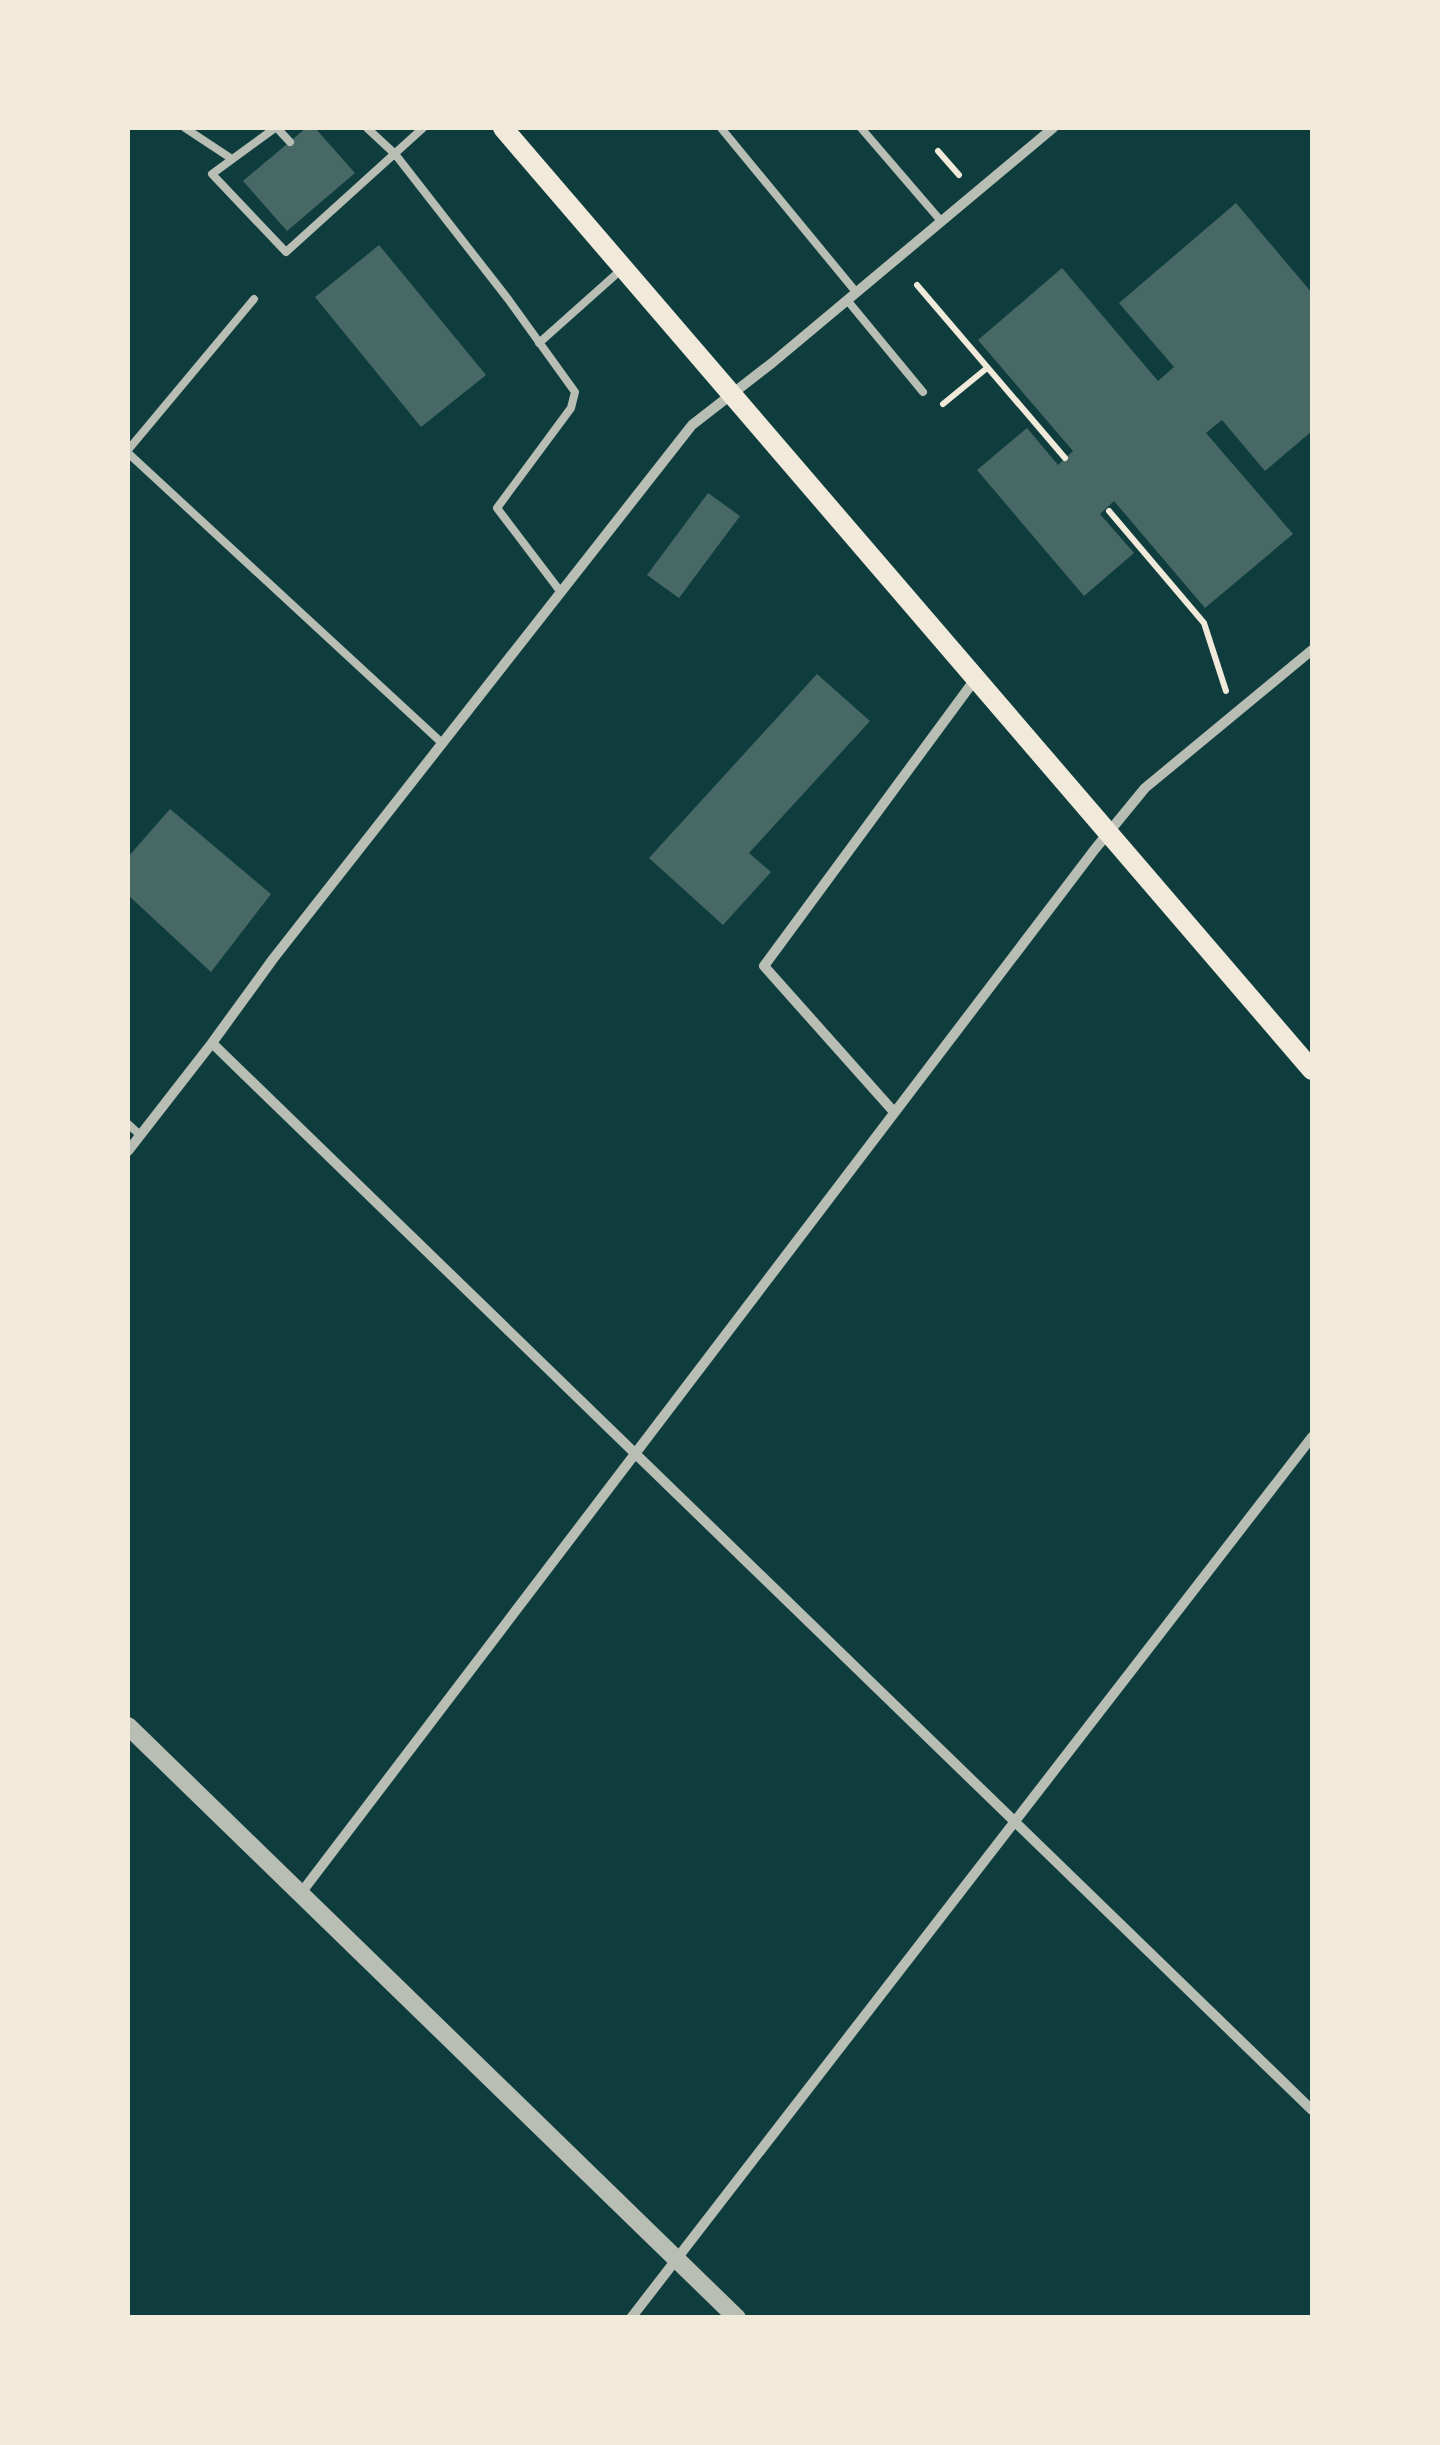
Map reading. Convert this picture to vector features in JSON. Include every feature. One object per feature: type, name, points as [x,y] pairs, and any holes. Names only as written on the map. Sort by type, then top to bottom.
[{"type":"main road","points":[[504,128],[1312,1070]]},
{"type":"main road","points":[[526,128],[529,155]]},
{"type":"street","points":[[128,1151],[273,959],[692,425],[1053,128]]},
{"type":"street","points":[[301,1893],[1109,831],[1146,788],[1312,650]]},
{"type":"street","points":[[894,1112],[764,966],[977,677]]},
{"type":"street","points":[[212,1043],[1312,2110]]},
{"type":"street","points":[[631,2318],[1312,1437]]},
{"type":"street","points":[[128,1726],[737,2318]]},
{"type":"lane","points":[[185,128],[232,159]]},
{"type":"lane","points":[[290,142],[276,128],[212,174],[286,252],[423,128]]},
{"type":"lane","points":[[367,128],[394,154],[508,298],[575,392],[571,408],[497,508],[560,591]]},
{"type":"lane","points":[[720,128],[923,392]]},
{"type":"lane","points":[[862,128],[941,221]]},
{"type":"lane","points":[[330,194],[340,203]]},
{"type":"lane","points":[[540,343],[624,267]]},
{"type":"lane","points":[[254,300],[128,452],[442,743]]},
{"type":"lane","points":[[128,1124],[140,1135]]},
{"type":"path","points":[[938,151],[958,175]]},
{"type":"path","points":[[918,285],[1065,458]]},
{"type":"path","points":[[960,352],[968,345]]},
{"type":"path","points":[[931,401],[938,408],[988,367]]},
{"type":"path","points":[[1109,511],[1204,622],[1233,716]]},
{"type":"building","points":[[306,128],[315,128],[355,173],[287,231],[243,181]]},
{"type":"building","points":[[1236,203],[1312,293],[1312,431],[1265,471],[1222,420],[1206,433],[1293,534],[1205,608],[1114,501],[1100,514],[1134,553],[1084,596],[977,470],[1027,428],[1058,465],[1073,451],[978,340],[1062,268],[1158,381],[1174,367],[1119,303]]},
{"type":"building","points":[[379,245],[486,375],[421,427],[315,297]]},
{"type":"building","points":[[708,493],[740,516],[679,598],[647,575]]},
{"type":"building","points":[[817,674],[870,721],[749,853],[771,872],[723,925],[649,858]]},
{"type":"building","points":[[170,809],[271,894],[211,972],[128,895],[128,857]]}]
